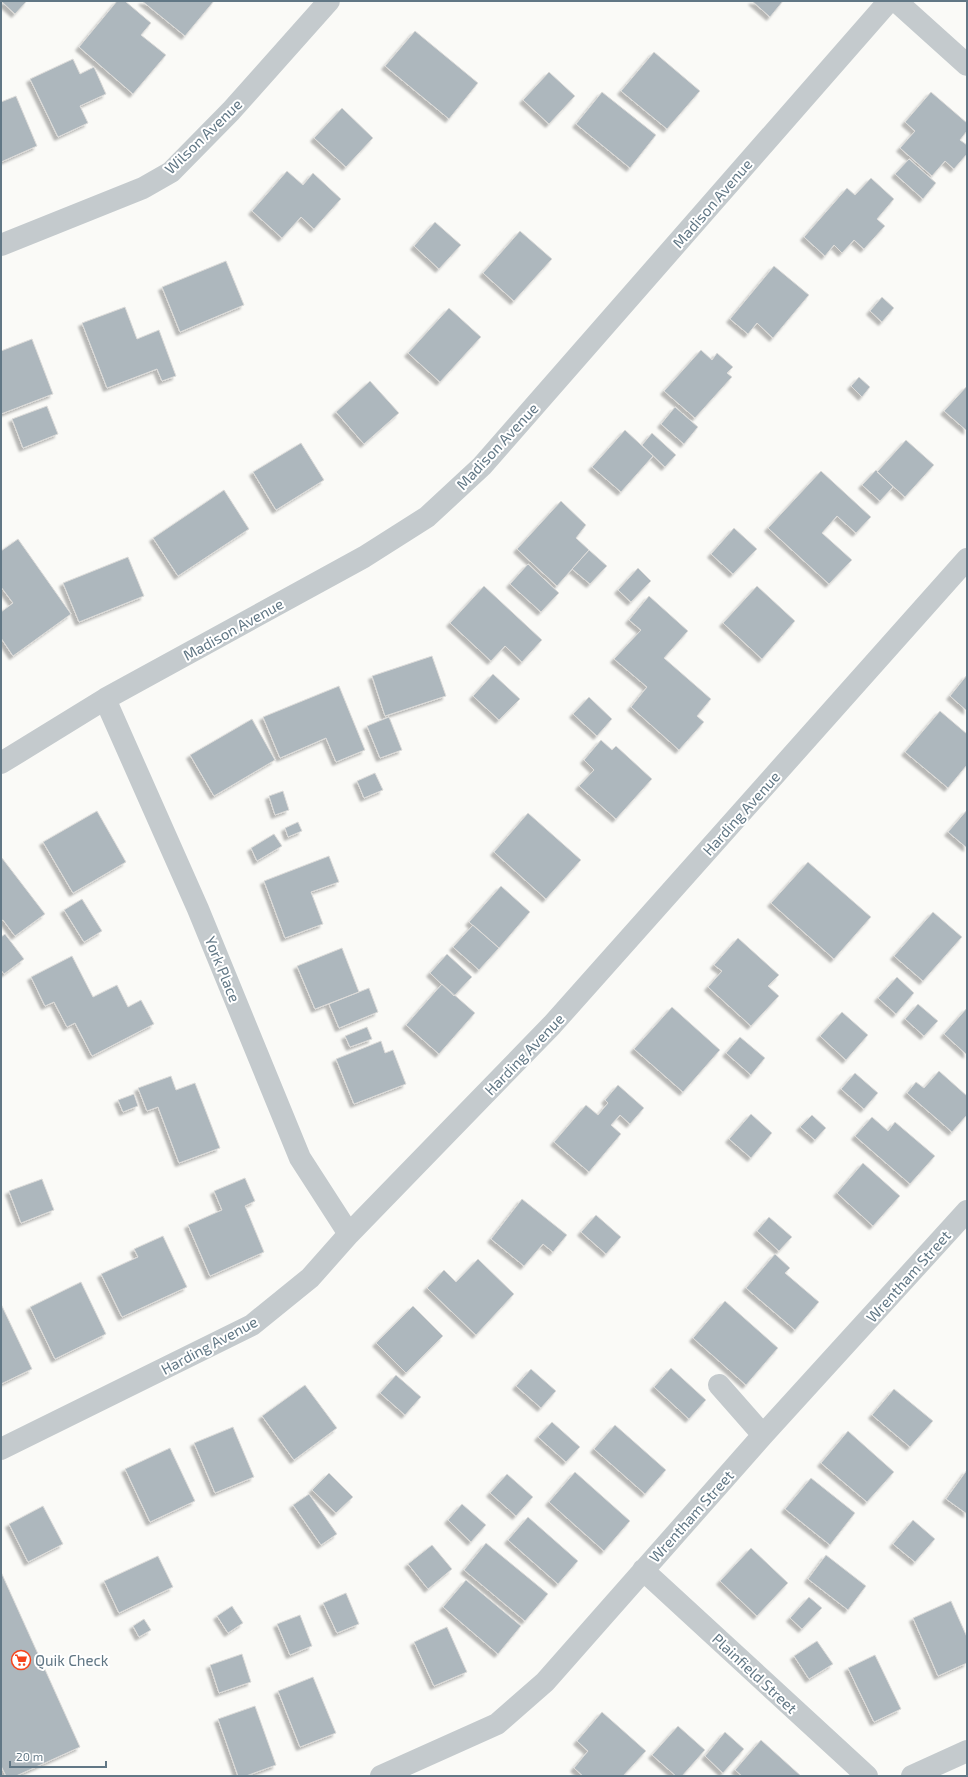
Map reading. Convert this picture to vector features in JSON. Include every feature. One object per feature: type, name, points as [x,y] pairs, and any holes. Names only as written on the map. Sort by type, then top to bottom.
[{"type":"street","name":"Wilson Avenue","points":[[1,245],[143,188],[170,172],[231,111],[329,1]]},
{"type":"street","name":"Madison Avenue","points":[[1,763],[105,699],[364,557],[427,517],[482,466],[889,1]]},
{"type":"street","points":[[896,1],[967,64]]},
{"type":"street","name":"Harding Avenue","points":[[1,1448],[252,1325],[310,1278],[349,1234],[552,1025],[967,559]]},
{"type":"street","name":"York Place","points":[[105,699],[198,909],[300,1158],[349,1234]]},
{"type":"street","name":"Wrentham Street","points":[[381,1776],[497,1724],[545,1682],[763,1435],[967,1211]]},
{"type":"street","points":[[719,1385],[763,1435]]},
{"type":"street","name":"Plainfield Street","points":[[643,1570],[867,1776]]},
{"type":"street","points":[[912,1776],[967,1751]]},
{"type":"building","points":[[1,1],[27,1],[15,14]]},
{"type":"building","points":[[117,1],[125,1],[151,23],[141,35],[166,55],[133,94],[79,47]]},
{"type":"building","points":[[142,1],[214,1],[185,36]]},
{"type":"building","points":[[752,1],[783,1],[770,17]]},
{"type":"building","points":[[415,31],[478,83],[449,119],[385,66]]},
{"type":"building","points":[[654,52],[700,91],[667,129],[621,91]]},
{"type":"building","points":[[73,59],[80,74],[94,67],[106,94],[80,106],[88,123],[58,137],[30,79]]},
{"type":"building","points":[[549,72],[575,96],[549,124],[523,100]]},
{"type":"building","points":[[602,92],[656,135],[630,168],[576,124]]},
{"type":"building","points":[[931,92],[967,123],[967,131],[960,140],[967,145],[967,154],[954,169],[945,161],[932,176],[900,148],[915,131],[905,122]]},
{"type":"building","points":[[16,96],[37,146],[1,162],[1,102]]},
{"type":"building","points":[[342,108],[373,138],[346,167],[314,138]]},
{"type":"building","points":[[909,159],[936,183],[923,199],[895,174]]},
{"type":"building","points":[[287,171],[303,185],[313,173],[341,199],[314,229],[301,217],[282,238],[252,211]]},
{"type":"building","points":[[871,178],[894,199],[877,219],[885,226],[864,249],[854,240],[842,253],[834,245],[825,256],[804,237],[847,188],[855,195]]},
{"type":"building","points":[[435,222],[461,245],[439,269],[414,246]]},
{"type":"building","points":[[520,231],[552,259],[514,301],[483,273]]},
{"type":"building","points":[[226,261],[244,305],[180,332],[162,287]]},
{"type":"building","points":[[774,266],[809,295],[773,338],[757,323],[748,334],[730,319]]},
{"type":"building","points":[[882,297],[894,308],[882,322],[870,311]]},
{"type":"building","points":[[125,307],[137,339],[159,330],[176,376],[162,381],[157,369],[107,388],[82,323]]},
{"type":"building","points":[[449,308],[481,337],[440,382],[408,353]]},
{"type":"building","points":[[32,339],[53,394],[1,414],[1,351]]},
{"type":"building","points":[[701,350],[712,360],[717,353],[733,367],[727,373],[732,377],[695,418],[664,391]]},
{"type":"building","points":[[859,377],[870,387],[862,397],[851,386]]},
{"type":"building","points":[[370,381],[399,413],[364,444],[336,412]]},
{"type":"building","points":[[967,386],[967,431],[944,411]]},
{"type":"building","points":[[47,406],[58,434],[23,448],[12,419]]},
{"type":"building","points":[[675,407],[698,427],[684,444],[661,424]]},
{"type":"building","points":[[625,430],[653,456],[621,492],[592,467]]},
{"type":"building","points":[[652,433],[676,455],[665,467],[642,445]]},
{"type":"building","points":[[906,440],[934,465],[905,497],[877,472]]},
{"type":"building","points":[[301,443],[324,480],[276,510],[253,472]]},
{"type":"building","points":[[876,470],[893,487],[880,501],[862,485]]},
{"type":"building","points":[[821,471],[871,517],[856,533],[837,516],[822,533],[852,560],[829,584],[768,528]]},
{"type":"building","points":[[224,490],[249,529],[178,576],[153,538]]},
{"type":"building","points":[[561,501],[586,525],[576,538],[589,550],[557,586],[517,549]]},
{"type":"building","points":[[734,528],[757,549],[733,574],[711,554]]},
{"type":"building","points":[[18,539],[71,614],[13,656],[1,638],[1,612],[13,603],[1,587],[1,551]]},
{"type":"building","points":[[589,550],[607,566],[590,584],[572,569]]},
{"type":"building","points":[[128,557],[144,596],[79,622],[63,583]]},
{"type":"building","points":[[528,564],[559,593],[541,612],[510,584]]},
{"type":"building","points":[[638,568],[651,581],[631,602],[618,590]]},
{"type":"building","points":[[484,586],[542,640],[522,662],[505,646],[491,661],[450,623]]},
{"type":"building","points":[[757,586],[795,621],[762,659],[723,623]]},
{"type":"building","points":[[649,596],[688,631],[664,658],[711,699],[697,716],[704,722],[679,750],[631,707],[647,687],[614,659],[641,630],[629,620]]},
{"type":"building","points":[[432,656],[446,696],[385,716],[372,676]]},
{"type":"building","points":[[493,674],[520,699],[499,720],[473,696]]},
{"type":"building","points":[[967,675],[967,711],[950,696]]},
{"type":"building","points":[[339,686],[365,750],[336,762],[326,738],[280,758],[263,717]]},
{"type":"building","points":[[589,697],[612,719],[597,736],[573,714]]},
{"type":"building","points":[[940,711],[967,734],[967,765],[948,788],[905,752]]},
{"type":"building","points":[[389,717],[402,750],[380,758],[367,726]]},
{"type":"building","points":[[252,719],[275,760],[214,796],[190,755]]},
{"type":"building","points":[[601,740],[612,750],[616,746],[652,779],[616,819],[579,786],[594,770],[584,760]]},
{"type":"building","points":[[375,773],[383,790],[364,798],[357,781]]},
{"type":"building","points":[[283,791],[289,810],[275,815],[269,796]]},
{"type":"building","points":[[967,810],[967,848],[948,832]]},
{"type":"building","points":[[97,811],[126,862],[73,893],[43,842]]},
{"type":"building","points":[[528,813],[581,860],[546,899],[494,852]]},
{"type":"building","points":[[298,822],[302,831],[288,837],[285,828]]},
{"type":"building","points":[[274,834],[282,846],[257,861],[251,848]]},
{"type":"building","points":[[329,856],[339,882],[311,892],[323,924],[285,938],[264,881]]},
{"type":"building","points":[[2,858],[45,914],[15,936],[3,920],[1,921]]},
{"type":"building","points":[[808,862],[871,917],[834,959],[771,903]]},
{"type":"building","points":[[501,886],[530,912],[499,948],[469,922]]},
{"type":"building","points":[[82,899],[102,931],[84,942],[64,910]]},
{"type":"building","points":[[933,912],[962,937],[923,981],[894,956]]},
{"type":"building","points":[[473,925],[499,948],[479,970],[453,947]]},
{"type":"building","points":[[5,934],[24,959],[4,974],[1,970],[1,937]]},
{"type":"building","points":[[738,938],[779,975],[768,986],[779,996],[751,1026],[708,987],[722,971],[714,965]]},
{"type":"building","points":[[342,948],[359,992],[315,1009],[297,966]]},
{"type":"building","points":[[447,954],[472,977],[454,996],[430,973]]},
{"type":"building","points":[[72,956],[93,997],[117,985],[128,1007],[141,1000],[154,1024],[92,1056],[75,1023],[67,1027],[54,1002],[45,1006],[31,977]]},
{"type":"building","points":[[897,977],[914,993],[896,1014],[878,998]]},
{"type":"building","points":[[442,984],[475,1013],[439,1054],[406,1025]]},
{"type":"building","points":[[369,988],[378,1012],[339,1028],[329,1004]]},
{"type":"building","points":[[918,1004],[938,1021],[924,1036],[905,1019]]},
{"type":"building","points":[[672,1007],[720,1050],[683,1092],[634,1049]]},
{"type":"building","points":[[967,1008],[967,1055],[944,1034]]},
{"type":"building","points":[[842,1012],[868,1035],[846,1060],[820,1036]]},
{"type":"building","points":[[367,1027],[372,1039],[350,1047],[345,1036]]},
{"type":"building","points":[[740,1037],[765,1058],[751,1075],[726,1053]]},
{"type":"building","points":[[381,1041],[385,1053],[393,1050],[406,1084],[354,1104],[336,1059]]},
{"type":"building","points":[[939,1071],[967,1096],[967,1115],[952,1132],[907,1093],[916,1082],[924,1088]]},
{"type":"building","points":[[855,1073],[878,1093],[864,1109],[841,1089]]},
{"type":"building","points":[[171,1076],[176,1090],[195,1083],[220,1148],[179,1163],[158,1107],[147,1111],[138,1088]]},
{"type":"building","points":[[618,1085],[644,1108],[630,1124],[620,1115],[611,1125],[621,1134],[589,1172],[554,1142],[586,1105],[598,1115],[608,1103],[605,1100]]},
{"type":"building","points":[[134,1094],[138,1106],[123,1112],[118,1100]]},
{"type":"building","points":[[751,1114],[772,1133],[751,1158],[729,1139]]},
{"type":"building","points":[[812,1115],[826,1128],[815,1140],[800,1127]]},
{"type":"building","points":[[872,1117],[888,1131],[895,1122],[935,1156],[910,1184],[855,1136]]},
{"type":"building","points":[[863,1163],[900,1196],[873,1226],[837,1193]]},
{"type":"building","points":[[245,1178],[255,1201],[245,1206],[264,1252],[210,1276],[188,1225],[222,1210],[214,1191]]},
{"type":"building","points":[[42,1179],[54,1210],[21,1223],[9,1191]]},
{"type":"building","points":[[522,1199],[567,1235],[553,1252],[543,1244],[524,1266],[491,1239]]},
{"type":"building","points":[[596,1215],[621,1237],[606,1254],[581,1232]]},
{"type":"building","points":[[769,1217],[792,1237],[779,1251],[757,1231]]},
{"type":"building","points":[[163,1236],[187,1287],[122,1317],[101,1274],[138,1257],[134,1249]]},
{"type":"building","points":[[775,1254],[790,1268],[785,1273],[819,1302],[795,1330],[746,1288]]},
{"type":"building","points":[[478,1259],[514,1294],[476,1335],[427,1288],[444,1270],[456,1282]]},
{"type":"building","points":[[81,1282],[106,1334],[55,1359],[30,1307]]},
{"type":"building","points":[[725,1301],[778,1348],[746,1385],[693,1338]]},
{"type":"building","points":[[1,1304],[32,1369],[1,1384]]},
{"type":"building","points":[[413,1306],[443,1336],[406,1373],[376,1343]]},
{"type":"building","points":[[671,1368],[706,1400],[689,1419],[654,1387]]},
{"type":"building","points":[[531,1369],[556,1391],[541,1408],[516,1386]]},
{"type":"building","points":[[396,1375],[421,1397],[405,1415],[380,1393]]},
{"type":"building","points":[[305,1385],[337,1428],[294,1460],[262,1416]]},
{"type":"building","points":[[894,1389],[933,1421],[910,1447],[872,1415]]},
{"type":"building","points":[[552,1422],[580,1447],[566,1462],[538,1437]]},
{"type":"building","points":[[615,1425],[666,1470],[645,1494],[594,1449]]},
{"type":"building","points":[[233,1427],[254,1477],[215,1493],[194,1443]]},
{"type":"building","points":[[848,1431],[894,1472],[867,1502],[821,1463]]},
{"type":"building","points":[[170,1448],[195,1501],[150,1522],[125,1469]]},
{"type":"building","points":[[967,1470],[967,1514],[946,1499]]},
{"type":"building","points":[[575,1472],[630,1521],[604,1551],[549,1502]]},
{"type":"building","points":[[329,1473],[353,1497],[336,1513],[312,1490]]},
{"type":"building","points":[[507,1474],[533,1497],[516,1516],[490,1493]]},
{"type":"building","points":[[811,1478],[855,1513],[830,1545],[785,1509]]},
{"type":"building","points":[[309,1494],[337,1534],[321,1545],[293,1505]]},
{"type":"building","points":[[462,1504],[486,1525],[471,1542],[448,1520]]},
{"type":"building","points":[[43,1506],[63,1544],[28,1562],[9,1524]]},
{"type":"building","points":[[528,1517],[578,1561],[558,1584],[508,1540]]},
{"type":"building","points":[[913,1520],[935,1539],[915,1562],[893,1544]]},
{"type":"building","points":[[486,1543],[548,1594],[525,1621],[464,1570]]},
{"type":"building","points":[[432,1545],[452,1569],[428,1589],[408,1564]]},
{"type":"building","points":[[751,1548],[788,1583],[757,1616],[720,1581]]},
{"type":"building","points":[[826,1555],[866,1586],[848,1610],[808,1579]]},
{"type":"building","points":[[158,1556],[173,1587],[119,1613],[104,1581]]},
{"type":"building","name":"Quik Check","points":[[1,1572],[80,1747],[16,1776],[6,1776],[1,1766]]},
{"type":"building","points":[[466,1580],[521,1626],[498,1654],[443,1607]]},
{"type":"building","points":[[346,1593],[359,1624],[337,1633],[323,1603]]},
{"type":"building","points":[[809,1597],[822,1608],[802,1629],[790,1618]]},
{"type":"building","points":[[951,1601],[967,1637],[967,1663],[938,1676],[913,1618]]},
{"type":"building","points":[[232,1606],[243,1623],[228,1633],[217,1616]]},
{"type":"building","points":[[300,1615],[312,1646],[290,1655],[277,1624]]},
{"type":"building","points":[[144,1619],[151,1630],[139,1637],[133,1626]]},
{"type":"building","points":[[447,1627],[467,1672],[434,1686],[414,1642]]},
{"type":"building","points":[[817,1641],[833,1664],[809,1679],[794,1656]]},
{"type":"building","points":[[242,1654],[251,1682],[219,1693],[210,1665]]},
{"type":"building","points":[[875,1655],[901,1709],[874,1722],[848,1668]]},
{"type":"building","points":[[313,1677],[336,1733],[300,1747],[278,1691]]},
{"type":"building","points":[[255,1706],[276,1765],[246,1776],[238,1776],[218,1719]]},
{"type":"building","points":[[602,1712],[646,1751],[623,1776],[583,1776],[574,1768],[588,1751],[577,1741]]},
{"type":"building","points":[[678,1726],[705,1750],[682,1776],[676,1776],[652,1755]]},
{"type":"building","points":[[725,1732],[744,1749],[723,1773],[705,1756]]},
{"type":"building","points":[[761,1740],[801,1776],[742,1776],[735,1770]]},
{"type":"place","name":"Quik Check","points":[[21,1660]]}]
